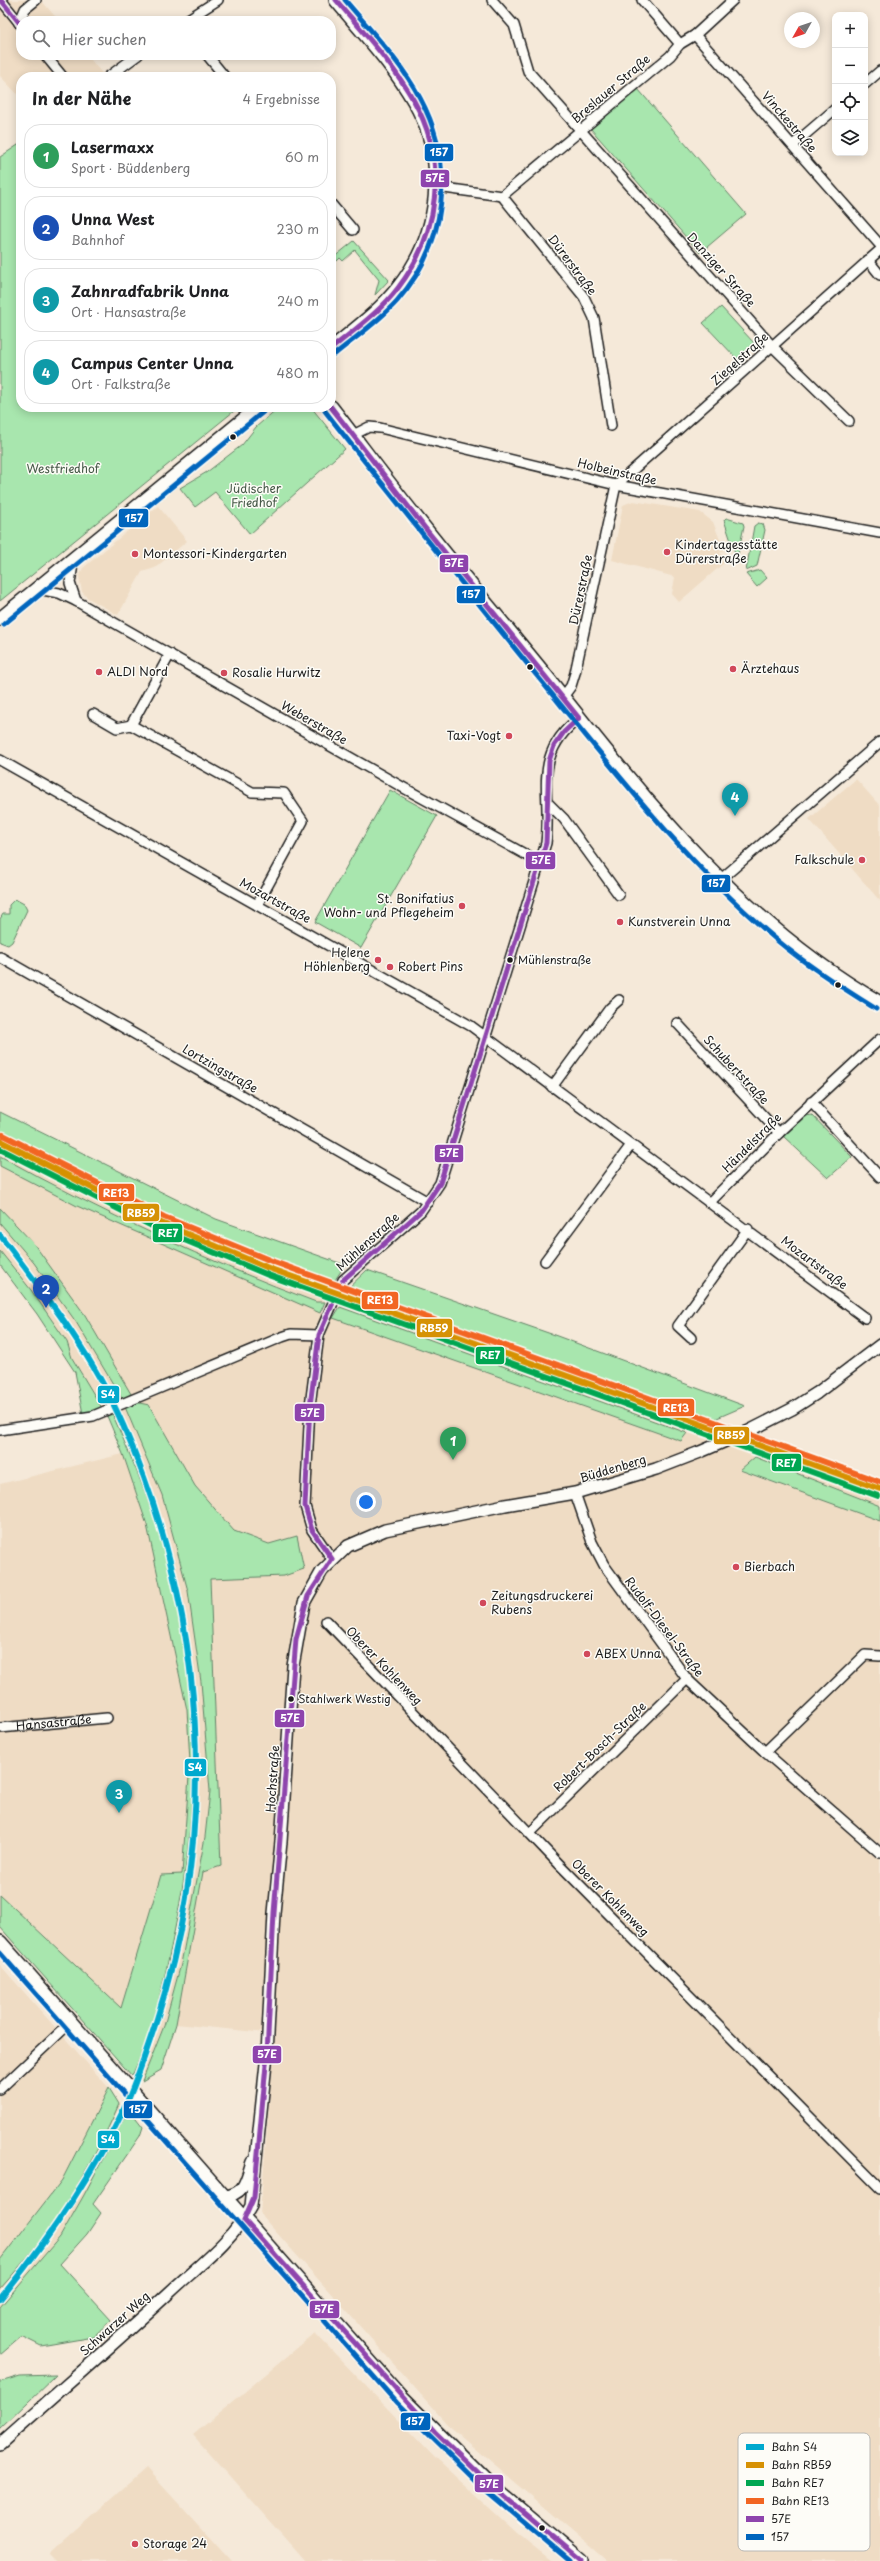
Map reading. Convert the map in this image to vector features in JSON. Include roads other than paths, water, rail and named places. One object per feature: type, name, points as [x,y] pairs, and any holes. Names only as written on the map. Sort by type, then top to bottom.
[{"type":"main road","points":[[336,0],[392,68],[415,101],[429,134],[434,153],[437,187],[435,206],[428,236],[410,272],[381,307],[336,344]]},
{"type":"main road","points":[[0,619],[253,412]]},
{"type":"main road","points":[[335,412],[420,523],[653,809],[720,880],[788,941],[830,972],[880,1003]]},
{"type":"main road","points":[[0,1942],[244,2220],[435,2432],[486,2481],[581,2561]]},
{"type":"street","points":[[1,0],[16,19]]},
{"type":"street","points":[[23,16],[25,9],[36,0]]},
{"type":"street","points":[[193,16],[218,0]]},
{"type":"street","name":"Danziger Straße","points":[[492,0],[514,25],[528,71],[772,346],[849,421]]},
{"type":"street","points":[[642,0],[680,44]]},
{"type":"street","name":"Breslauer Straße","points":[[502,196],[670,56],[680,44],[696,35],[733,0]]},
{"type":"street","name":"Vinckestraße","points":[[696,35],[880,245]]},
{"type":"street","points":[[49,60],[59,72]]},
{"type":"street","points":[[115,72],[131,60]]},
{"type":"street","points":[[211,60],[221,72]]},
{"type":"street","points":[[868,81],[880,71]]},
{"type":"street","points":[[793,145],[832,112]]},
{"type":"street","points":[[437,187],[502,196]]},
{"type":"street","name":"Dürerstraße","points":[[502,196],[584,297],[594,318],[611,426]]},
{"type":"street","points":[[336,210],[353,230]]},
{"type":"street","name":"Ziegelstraße","points":[[616,485],[880,250]]},
{"type":"street","points":[[868,260],[880,275]]},
{"type":"street","name":"Holbeinstraße","points":[[353,435],[369,427],[380,428],[616,485],[880,533]]},
{"type":"street","name":"Dürerstraße","points":[[563,698],[572,686],[576,674],[616,485]]},
{"type":"street","points":[[74,558],[70,583],[76,601]]},
{"type":"street","name":"Weberstraße","points":[[37,589],[59,593],[76,601],[404,788],[541,863]]},
{"type":"street","points":[[131,725],[170,654]]},
{"type":"street","points":[[93,714],[117,728],[131,725],[252,792],[284,793],[303,821],[257,905]]},
{"type":"street","name":"Mühlenstraße","points":[[319,1335],[343,1280],[428,1202],[445,1172],[484,1036],[541,863],[546,843],[548,758],[560,736],[579,718]]},
{"type":"street","points":[[720,880],[880,742]]},
{"type":"street","name":"Mozartstraße","points":[[0,760],[471,1026],[552,1087],[748,1229],[866,1318]]},
{"type":"street","points":[[548,803],[564,819],[619,895]]},
{"type":"street","name":"Lortzingstraße","points":[[0,957],[428,1202]]},
{"type":"street","points":[[552,1087],[610,1008],[619,1000]]},
{"type":"street","name":"Schubertstraße","points":[[677,1023],[779,1133]]},
{"type":"street","name":"Händelstraße","points":[[710,1202],[811,1102],[880,1039]]},
{"type":"street","points":[[811,1102],[880,1177]]},
{"type":"street","points":[[545,1261],[632,1145]]},
{"type":"street","points":[[691,1338],[678,1326],[748,1229]]},
{"type":"street","points":[[0,1430],[78,1420],[93,1416],[282,1337],[291,1334],[319,1335],[310,1406],[305,1506],[312,1530],[332,1559]]},
{"type":"street","name":"Büddenberg","points":[[332,1559],[348,1546],[363,1538],[400,1526],[575,1494],[668,1465],[749,1431],[817,1393],[880,1345]]},
{"type":"street","name":"Rudolf-Diesel-Straße","points":[[575,1494],[592,1542],[604,1565],[687,1679],[765,1752],[878,1848]]},
{"type":"street","name":"Hochstraße","points":[[244,2220],[254,2197],[259,2145],[267,2054],[274,1913],[296,1639],[304,1603],[311,1588],[332,1559]]},
{"type":"street","name":"Oberer Kohlenweg","points":[[326,1621],[530,1833],[880,2188]]},
{"type":"street","points":[[765,1752],[865,1655],[880,1656]]},
{"type":"street","name":"Robert-Bosch-Straße","points":[[530,1833],[687,1679]]},
{"type":"street","name":"Hansastraße","points":[[0,1728],[107,1718]]},
{"type":"street","points":[[0,2089],[71,2022]]},
{"type":"street","name":"Hochstraße","points":[[224,2196],[234,2196],[243,2189],[259,2145]]},
{"type":"street","name":"Schwarzer Weg","points":[[0,2444],[219,2248],[244,2220]]},
{"type":"rail line","name":"RE13","points":[[3,1135],[164,1217],[274,1262],[880,1482]]},
{"type":"rail line","name":"RB59","points":[[0,1141],[161,1223],[271,1269],[880,1489]]},
{"type":"rail line","name":"RE7","points":[[0,1149],[158,1229],[268,1275],[878,1496]]},
{"type":"rail line","name":"S4","points":[[0,1235],[68,1326],[98,1374],[123,1425],[151,1497],[172,1570],[187,1645],[195,1720],[196,1796],[190,1872],[176,1948],[156,2022],[133,2088],[111,2135],[68,2208],[18,2277],[0,2299]]},
{"type":"place","name":"Kindertagesstätte Dürerstraße","points":[[667,552]]},
{"type":"place","name":"Montessori-Kindergarten","points":[[135,554]]},
{"type":"place","name":"Ärztehaus","points":[[733,669]]},
{"type":"place","name":"ALDI Nord","points":[[99,672]]},
{"type":"place","name":"Rosalie Hurwitz","points":[[224,673]]},
{"type":"place","name":"Taxi-Vogt","points":[[509,736]]},
{"type":"place","name":"Campus Center Unna","points":[[735,816]]},
{"type":"place","name":"Falkschule","points":[[862,860]]},
{"type":"place","name":"St. Bonifatius Wohn- und Pflegeheim","points":[[462,906]]},
{"type":"place","name":"Kunstverein Unna","points":[[620,922]]},
{"type":"place","name":"Helene Höhlenberg","points":[[378,960]]},
{"type":"place","name":"Mühlenstraße","points":[[510,960]]},
{"type":"place","name":"Robert Pins","points":[[390,967]]},
{"type":"place","name":"Unna West","points":[[46,1308]]},
{"type":"place","name":"Lasermaxx","points":[[453,1460]]},
{"type":"place","name":"Bierbach","points":[[736,1567]]},
{"type":"place","name":"Zeitungsdruckerei Rubens","points":[[483,1603]]},
{"type":"place","name":"ABEX Unna","points":[[587,1654]]},
{"type":"place","name":"Stahlwerk Westig","points":[[291,1699]]},
{"type":"place","name":"Zahnradfabrik Unna","points":[[119,1813]]},
{"type":"place","name":"Storage 24","points":[[135,2544]]},
{"type":"park label","name":"Westfriedhof","points":[[63,469]]},
{"type":"park label","name":"Jüdischer Friedhof","points":[[254,496]]}]
